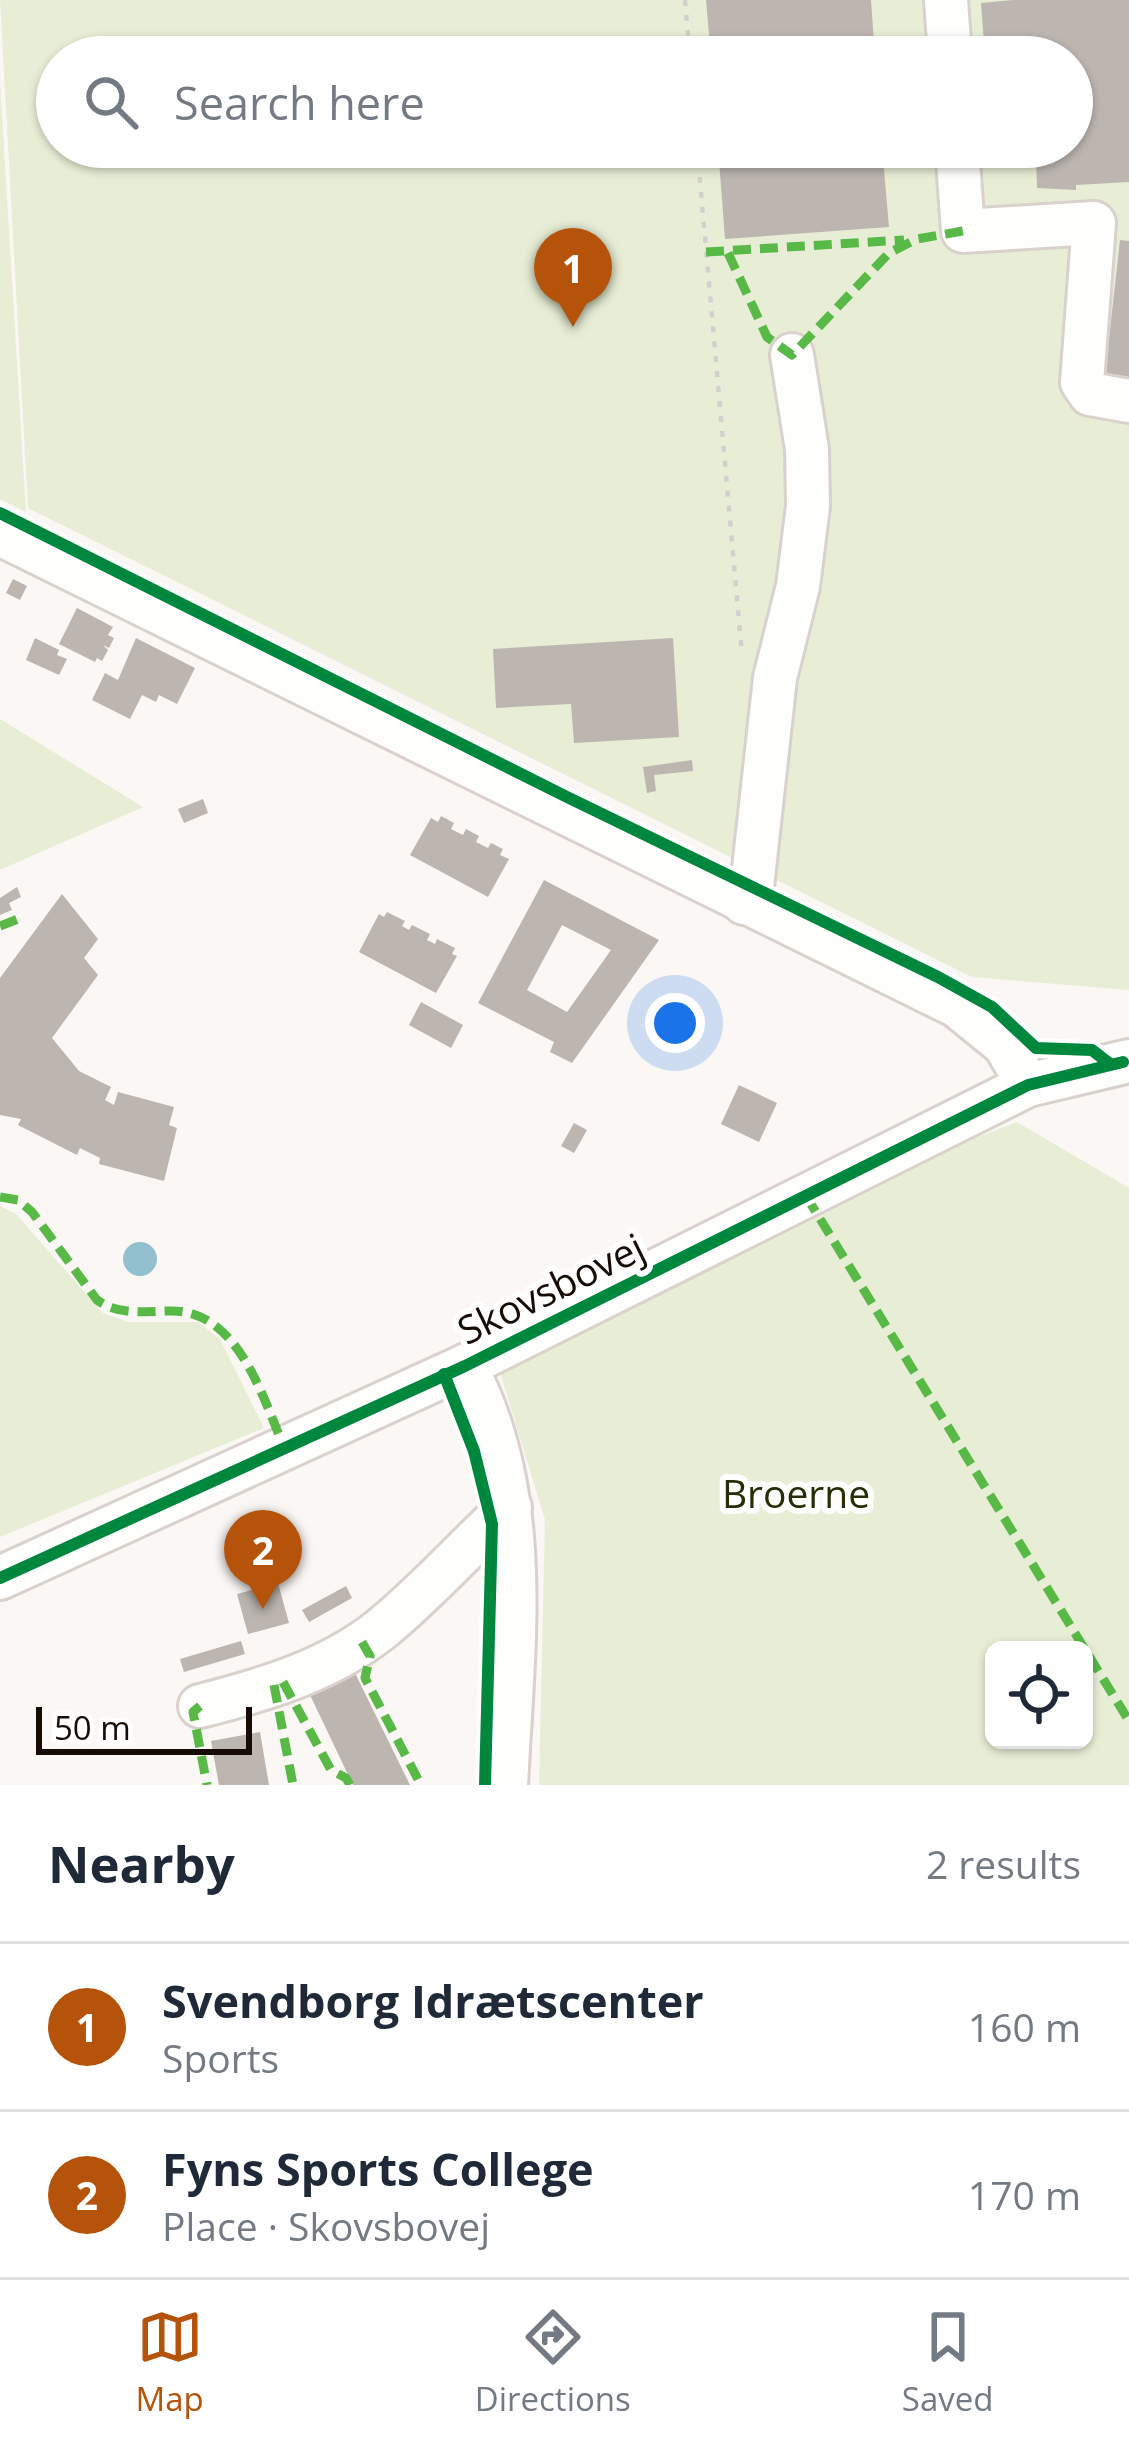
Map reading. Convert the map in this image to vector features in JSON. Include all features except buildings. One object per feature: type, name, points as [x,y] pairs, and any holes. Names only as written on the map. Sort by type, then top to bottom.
[{"type":"street","points":[[946,0],[949,36]]},
{"type":"street","points":[[958,168],[963,231],[1094,223],[1082,382],[1090,394],[1129,401]]},
{"type":"street","points":[[744,903],[752,887],[779,654],[798,586],[806,530],[807,449],[792,355]]},
{"type":"street","points":[[0,534],[957,1006],[1004,1045],[1028,1084]]},
{"type":"street","name":"Skovsbovej","points":[[0,1578],[465,1366],[1028,1084],[1129,1060]]},
{"type":"street","points":[[465,1366],[487,1409],[510,1507],[517,1586],[506,1785]]},
{"type":"street","points":[[200,1706],[283,1682],[336,1658],[380,1630],[510,1507]]},
{"type":"path","points":[[685,0],[688,36]]},
{"type":"path","points":[[699,168],[739,639]]},
{"type":"green space","points":[[0,0],[1129,0],[1129,990],[972,977],[28,508]]},
{"type":"green space","points":[[0,81],[26,512],[0,499]]},
{"type":"green space","points":[[0,719],[143,807],[0,870]]},
{"type":"green space","name":"Broerne","points":[[1017,1122],[1129,1188],[1129,1785],[539,1785],[545,1520],[497,1362],[803,1205]]},
{"type":"green space","points":[[0,1206],[16,1214],[103,1313],[128,1322],[198,1322],[220,1339],[264,1428],[0,1537]]},
{"type":"water","points":[[140,1242],[152,1247],[157,1259],[152,1271],[140,1276],[128,1271],[123,1259],[128,1247]]},
{"type":"marked path","points":[[728,253],[767,337],[792,355],[889,253],[917,239],[963,231]]},
{"type":"marked path","points":[[706,252],[904,240]]},
{"type":"marked path","points":[[0,926],[18,919]]},
{"type":"marked path","points":[[806,1196],[1129,1721]]},
{"type":"marked path","points":[[0,1197],[18,1200],[32,1212],[105,1305],[132,1312],[194,1314],[214,1325],[244,1360],[284,1447]]},
{"type":"marked path","points":[[362,1642],[370,1656],[365,1678],[421,1785]]},
{"type":"marked path","points":[[283,1682],[331,1770],[350,1785]]},
{"type":"marked path","points":[[274,1685],[293,1785]]},
{"type":"marked path","points":[[200,1706],[193,1712],[207,1785]]},
{"type":"cycle path","points":[[0,513],[938,977],[992,1007],[1036,1048],[1092,1050],[1110,1064]]},
{"type":"cycle path","points":[[0,1578],[465,1366],[1028,1085],[1123,1062]]},
{"type":"cycle path","points":[[444,1374],[474,1451],[492,1524],[485,1785]]},
{"type":"place","name":"Svendborg Idrætscenter","points":[[573,327]]},
{"type":"place","name":"Fyns Sports College","points":[[263,1609]]}]
